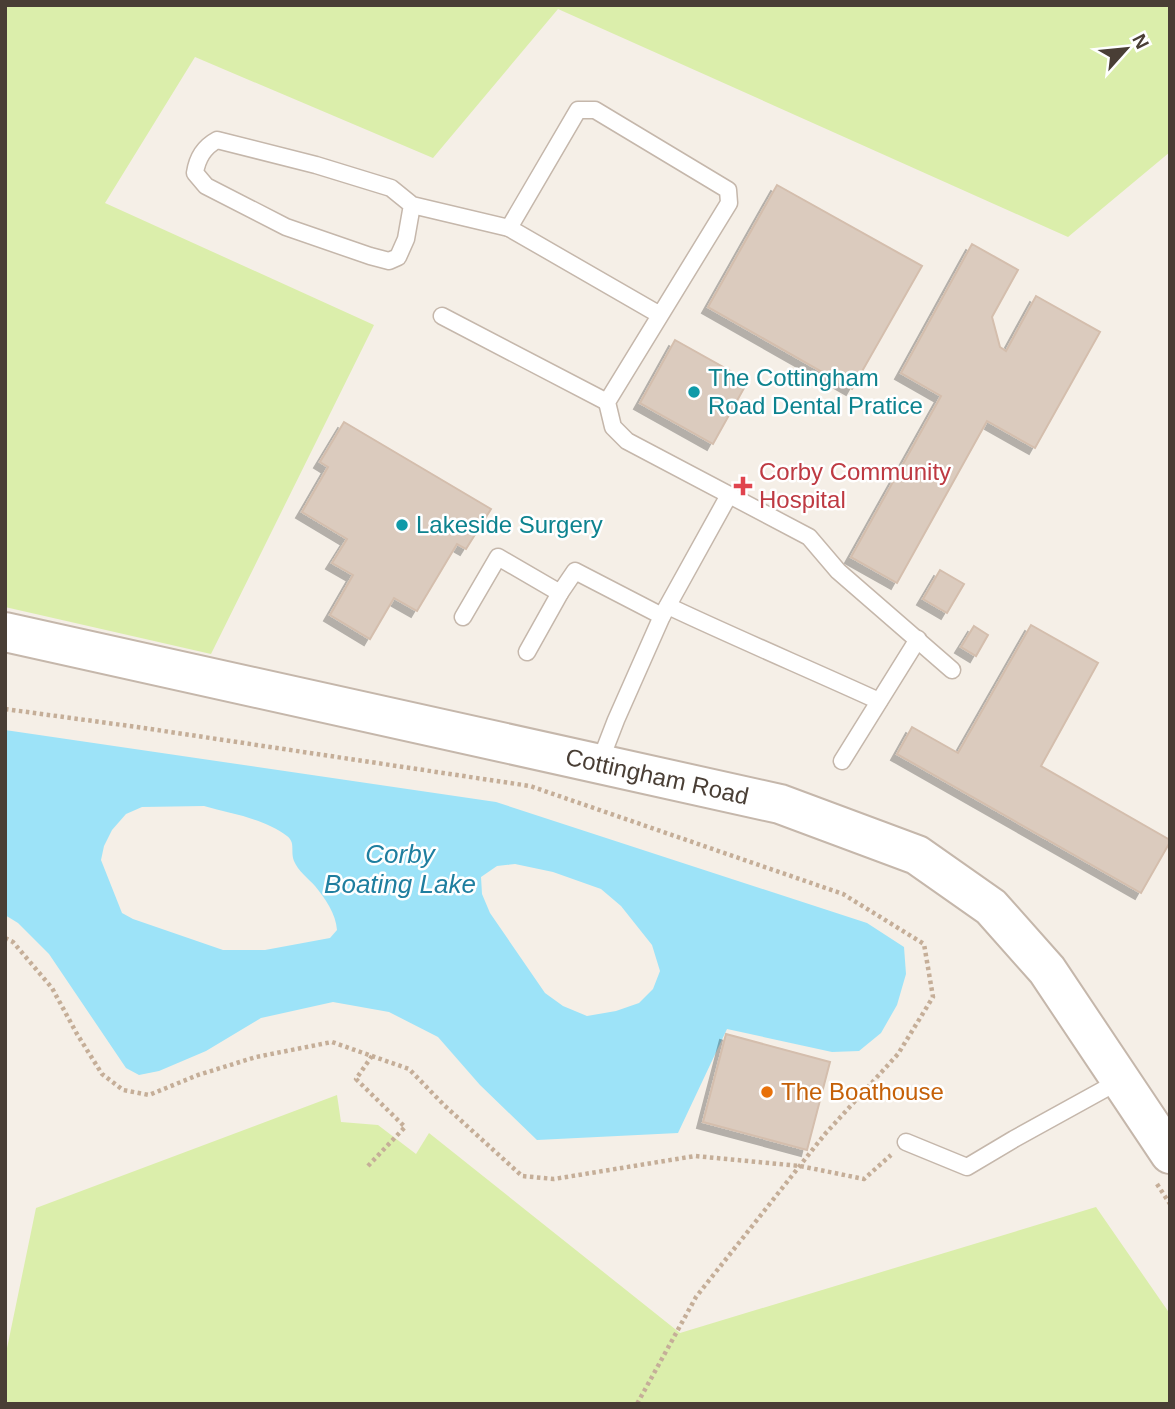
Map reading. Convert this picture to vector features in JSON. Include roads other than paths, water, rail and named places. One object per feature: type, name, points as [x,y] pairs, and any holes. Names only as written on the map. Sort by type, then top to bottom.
[{"type":"street","name":"Cottingham Road","points":[[5,632],[780,804],[917,855],[991,906],[1046,970],[1170,1154]]},
{"type":"lane","points":[[509,228],[578,110],[595,110],[728,190],[729,203],[607,401],[613,427],[627,441],[809,537],[838,571],[952,670]]},
{"type":"lane","points":[[412,205],[406,239],[398,257],[389,261],[286,227],[206,186],[195,173],[196,164],[207,145],[217,140],[316,165],[391,188],[412,205],[509,228],[660,316]]},
{"type":"lane","points":[[442,316],[607,401]]},
{"type":"lane","points":[[599,764],[665,611],[729,495]]},
{"type":"lane","points":[[463,617],[498,557],[560,593]]},
{"type":"lane","points":[[527,652],[575,571],[879,701]]},
{"type":"lane","points":[[842,761],[918,639]]},
{"type":"lane","points":[[906,1142],[967,1167],[1121,1080]]},
{"type":"water","name":"Corby Boating Lake","points":[[5,730],[496,802],[867,923],[904,947],[906,974],[897,1005],[881,1033],[859,1051],[832,1052],[727,1029],[678,1133],[537,1140],[480,1085],[438,1037],[389,1012],[333,1002],[261,1018],[206,1051],[159,1071],[139,1075],[126,1068],[49,954],[18,923],[5,915]],"holes":[[[204,806],[258,821],[290,839],[296,865],[319,891],[332,912],[337,930],[330,938],[265,950],[223,950],[122,913],[101,860],[112,830],[126,814],[142,807]],[[515,864],[553,872],[601,889],[621,906],[652,945],[660,971],[653,989],[639,1003],[616,1011],[587,1016],[563,1006],[545,993],[490,913],[482,894],[481,877],[497,866]]]},
{"type":"place","name":"The Cottingham Road Dental Pratice","points":[[694,392]]},
{"type":"place","name":"Corby Community Hospital","points":[[743,486]]},
{"type":"place","name":"Lakeside Surgery","points":[[402,525]]},
{"type":"place","name":"The Boathouse","points":[[767,1092]]}]
